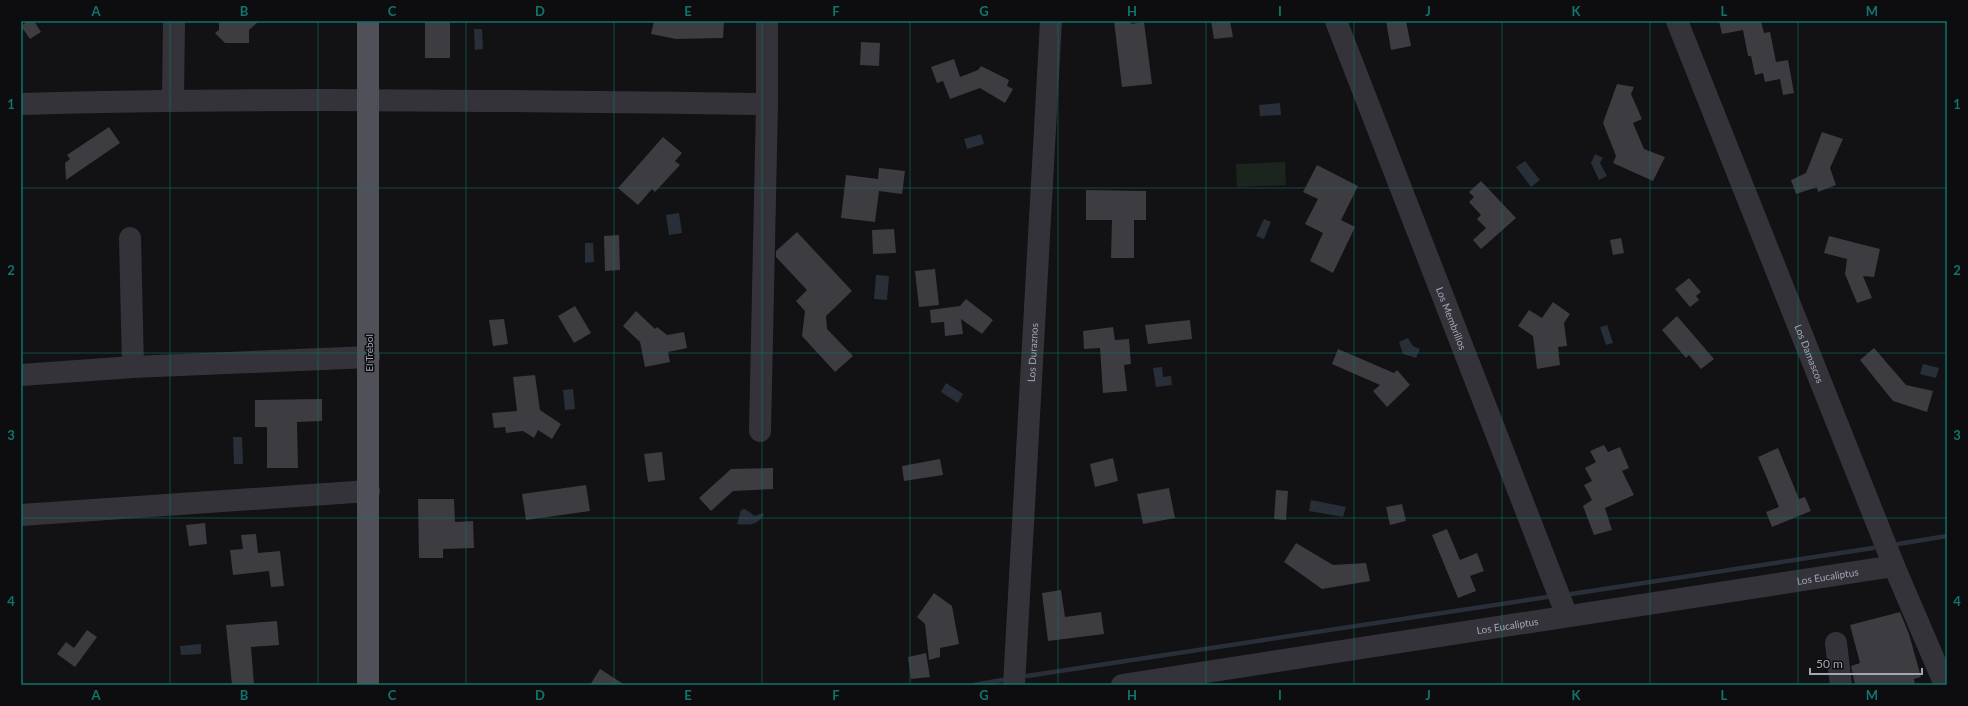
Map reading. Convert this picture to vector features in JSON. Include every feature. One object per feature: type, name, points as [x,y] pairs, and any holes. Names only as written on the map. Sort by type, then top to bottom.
[{"type":"main road","name":"El Trébol","points":[[368,21],[368,685]]},
{"type":"street","points":[[173,100],[174,21]]},
{"type":"street","points":[[760,431],[767,104],[767,21]]},
{"type":"street","name":"Los Duraznos","points":[[1014,685],[1051,21]]},
{"type":"street","name":"Los Membrillos","points":[[1336,21],[1567,616]]},
{"type":"street","name":"Los Damascos","points":[[1677,21],[1894,566],[1945,685]]},
{"type":"street","points":[[21,104],[173,100],[368,99],[767,104]]},
{"type":"street","points":[[130,238],[133,367]]},
{"type":"street","points":[[21,375],[133,367],[369,357]]},
{"type":"street","points":[[21,515],[369,491]]},
{"type":"street","name":"Los Eucaliptus","points":[[1122,685],[1894,566]]},
{"type":"street","points":[[1836,643],[1840,685]]},
{"type":"shaded area","points":[[474,29],[482,29],[483,49],[475,50]]},
{"type":"shaded area","points":[[1280,103],[1281,115],[1260,116],[1259,105]]},
{"type":"shaded area","points":[[981,134],[984,144],[967,149],[964,139]]},
{"type":"shaded area","points":[[1595,154],[1603,158],[1600,163],[1607,176],[1599,180],[1591,163]]},
{"type":"shaded area","points":[[1525,161],[1540,180],[1531,187],[1516,167]]},
{"type":"shaded area","points":[[1285,162],[1286,185],[1237,187],[1236,164]]},
{"type":"shaded area","points":[[679,213],[682,233],[669,235],[666,215]]},
{"type":"shaded area","points":[[1264,219],[1271,222],[1264,239],[1256,236]]},
{"type":"shaded area","points":[[585,243],[593,243],[594,262],[585,263]]},
{"type":"shaded area","points":[[876,275],[889,276],[887,300],[874,299]]},
{"type":"shaded area","points":[[1607,325],[1613,343],[1606,345],[1600,327]]},
{"type":"shaded area","points":[[1408,338],[1413,346],[1420,349],[1416,358],[1403,354],[1399,342]]},
{"type":"shaded area","points":[[1923,364],[1939,368],[1936,378],[1920,374]]},
{"type":"shaded area","points":[[1162,367],[1163,377],[1171,376],[1172,385],[1156,387],[1153,368]]},
{"type":"shaded area","points":[[946,383],[963,394],[958,403],[941,392]]},
{"type":"shaded area","points":[[573,389],[575,409],[565,410],[563,390]]},
{"type":"shaded area","points":[[233,437],[242,437],[243,464],[234,464]]},
{"type":"shaded area","points":[[1311,500],[1346,507],[1343,517],[1309,511]]},
{"type":"shaded area","points":[[745,509],[755,516],[762,513],[764,515],[761,519],[752,524],[737,524],[741,510]]},
{"type":"shaded area","points":[[201,644],[201,654],[181,655],[180,646]]},
{"type":"building","points":[[28,21],[34,21],[41,32],[30,39],[21,26]]},
{"type":"building","points":[[219,21],[259,21],[249,30],[249,43],[225,43],[215,33],[219,30]]},
{"type":"building","points":[[425,21],[450,21],[450,58],[425,58]]},
{"type":"building","points":[[654,21],[724,21],[723,38],[676,39],[651,34]]},
{"type":"building","points":[[1114,21],[1132,21],[1131,24],[1144,22],[1152,84],[1122,87]]},
{"type":"building","points":[[1211,21],[1230,21],[1233,37],[1214,39]]},
{"type":"building","points":[[1386,21],[1406,21],[1411,46],[1391,50]]},
{"type":"building","points":[[1719,21],[1761,21],[1764,33],[1770,32],[1776,62],[1788,60],[1794,93],[1783,95],[1780,79],[1765,82],[1763,73],[1755,75],[1751,56],[1748,56],[1743,30],[1722,34]]},
{"type":"building","points":[[861,42],[880,43],[879,66],[860,65]]},
{"type":"building","points":[[954,59],[960,77],[978,70],[981,66],[1009,80],[1007,86],[1013,89],[1005,103],[980,88],[950,99],[943,81],[937,83],[931,67]]},
{"type":"building","points":[[1617,84],[1634,87],[1631,94],[1642,119],[1633,123],[1644,149],[1665,157],[1653,181],[1613,163],[1616,156],[1603,123]]},
{"type":"building","points":[[109,127],[120,143],[66,180],[65,163],[70,159],[67,155]]},
{"type":"building","points":[[1822,132],[1843,139],[1830,168],[1836,185],[1818,192],[1817,187],[1796,194],[1791,180],[1806,173]]},
{"type":"building","points":[[663,137],[682,153],[675,161],[680,165],[655,192],[652,189],[638,205],[618,188]]},
{"type":"building","points":[[1317,165],[1358,186],[1341,220],[1355,227],[1333,273],[1310,261],[1323,233],[1305,224],[1318,199],[1303,192]]},
{"type":"building","points":[[879,168],[905,171],[902,194],[879,191],[875,222],[841,218],[846,175],[878,179]]},
{"type":"building","points":[[1481,181],[1516,218],[1481,249],[1473,240],[1486,228],[1477,219],[1481,215],[1469,202],[1474,197],[1469,192]]},
{"type":"building","points":[[1086,190],[1146,191],[1146,220],[1134,220],[1134,258],[1111,258],[1112,220],[1086,220]]},
{"type":"building","points":[[894,229],[896,253],[873,254],[872,230]]},
{"type":"building","points":[[797,232],[852,291],[826,316],[827,329],[853,356],[835,372],[802,336],[805,311],[796,301],[807,290],[776,257],[776,251]]},
{"type":"building","points":[[619,235],[620,270],[605,271],[604,236]]},
{"type":"building","points":[[1829,236],[1880,249],[1874,277],[1863,276],[1872,298],[1857,303],[1845,274],[1847,259],[1824,253]]},
{"type":"building","points":[[1621,238],[1624,253],[1613,255],[1610,240]]},
{"type":"building","points":[[935,269],[939,305],[919,307],[915,271]]},
{"type":"building","points":[[1689,278],[1701,292],[1696,296],[1699,300],[1690,307],[1675,289]]},
{"type":"building","points":[[966,299],[993,320],[982,334],[961,319],[963,334],[945,336],[944,322],[931,323],[930,310],[960,306]]},
{"type":"building","points":[[1553,302],[1570,314],[1564,323],[1567,346],[1558,347],[1560,365],[1537,369],[1533,336],[1518,326],[1529,310],[1542,318]]},
{"type":"building","points":[[575,306],[591,333],[574,343],[558,316]]},
{"type":"building","points":[[636,311],[655,329],[657,327],[667,335],[684,332],[687,348],[668,352],[670,362],[645,367],[640,342],[623,326]]},
{"type":"building","points":[[1677,316],[1714,359],[1701,369],[1689,355],[1686,358],[1662,330]]},
{"type":"building","points":[[504,319],[508,344],[493,346],[489,320]]},
{"type":"building","points":[[1190,320],[1192,339],[1148,344],[1145,325]]},
{"type":"building","points":[[1113,327],[1115,340],[1129,339],[1131,364],[1124,365],[1127,391],[1103,393],[1100,348],[1084,349],[1083,331]]},
{"type":"building","points":[[1874,348],[1906,385],[1933,391],[1927,412],[1893,401],[1860,360]]},
{"type":"building","points":[[1338,349],[1394,373],[1397,370],[1410,385],[1387,407],[1373,391],[1380,385],[1332,364]]},
{"type":"building","points":[[535,375],[540,410],[561,424],[552,439],[538,430],[534,438],[523,431],[506,433],[505,427],[494,428],[492,413],[517,411],[513,377]]},
{"type":"building","points":[[322,399],[322,421],[297,422],[298,468],[267,468],[267,427],[255,427],[255,400]]},
{"type":"building","points":[[1604,445],[1608,452],[1620,447],[1629,468],[1622,471],[1634,495],[1605,508],[1612,530],[1594,535],[1583,506],[1592,500],[1584,485],[1592,481],[1585,468],[1596,462],[1590,451]]},
{"type":"building","points":[[1778,448],[1799,499],[1805,497],[1811,511],[1772,527],[1766,512],[1779,507],[1758,457]]},
{"type":"building","points":[[662,452],[665,480],[648,482],[644,454]]},
{"type":"building","points":[[1113,458],[1118,481],[1095,487],[1090,464]]},
{"type":"building","points":[[940,459],[943,475],[904,481],[902,466]]},
{"type":"building","points":[[773,468],[773,489],[733,491],[711,511],[699,498],[731,469]]},
{"type":"building","points":[[586,485],[590,511],[526,520],[522,494]]},
{"type":"building","points":[[1169,488],[1175,518],[1143,524],[1137,494]]},
{"type":"building","points":[[1276,490],[1288,491],[1286,520],[1274,519]]},
{"type":"building","points":[[418,499],[454,499],[455,522],[473,521],[474,548],[443,549],[443,558],[419,558]]},
{"type":"building","points":[[1402,504],[1406,521],[1390,525],[1386,507]]},
{"type":"building","points":[[205,523],[207,544],[189,546],[186,525]]},
{"type":"building","points":[[1447,529],[1460,560],[1477,553],[1484,571],[1470,576],[1476,591],[1458,598],[1432,535]]},
{"type":"building","points":[[256,534],[258,553],[280,551],[284,586],[271,587],[269,571],[233,575],[230,550],[243,549],[241,535]]},
{"type":"building","points":[[1296,543],[1333,565],[1366,563],[1370,581],[1322,589],[1284,562]]},
{"type":"building","points":[[1061,590],[1065,617],[1101,612],[1104,634],[1048,641],[1042,593]]},
{"type":"building","points":[[934,593],[952,606],[959,644],[940,648],[940,657],[929,660],[925,624],[917,617]]},
{"type":"building","points":[[1900,612],[1909,634],[1921,677],[1914,679],[1915,685],[1855,685],[1851,666],[1860,663],[1850,625]]},
{"type":"building","points":[[277,621],[279,645],[251,647],[254,685],[232,685],[226,625]]},
{"type":"building","points":[[87,630],[97,637],[75,667],[57,654],[66,642],[74,648]]},
{"type":"building","points":[[926,653],[930,677],[911,679],[908,657]]},
{"type":"building","points":[[600,669],[625,685],[590,685]]},
{"type":"waterway","points":[[1898,544],[1947,536]]},
{"type":"waterway","points":[[1571,594],[1873,548]]},
{"type":"waterway","points":[[1027,676],[1547,597]]},
{"type":"waterway","points":[[974,685],[1002,680]]}]
